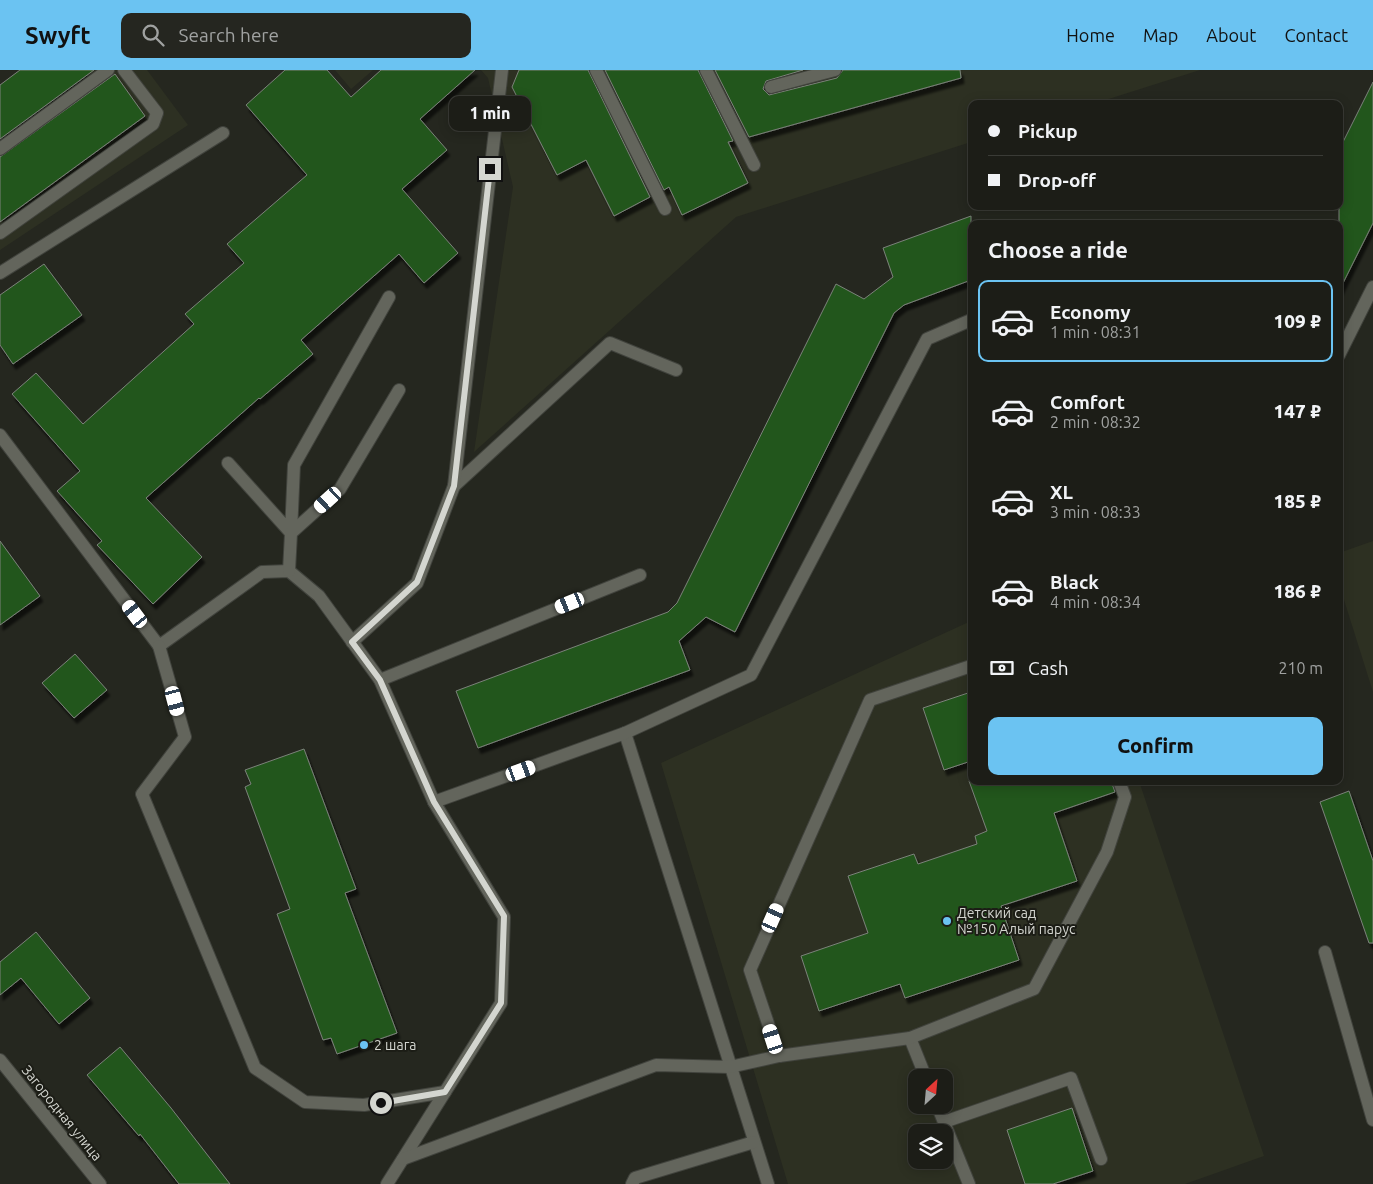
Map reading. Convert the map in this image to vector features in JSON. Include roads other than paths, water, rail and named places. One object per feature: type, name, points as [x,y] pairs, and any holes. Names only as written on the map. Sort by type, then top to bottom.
[{"type":"street","points":[[0,149],[108,70]]},
{"type":"street","points":[[0,233],[153,124],[156,113],[124,70]]},
{"type":"street","points":[[352,642],[417,582],[454,486],[502,70]]},
{"type":"street","points":[[596,70],[665,209]]},
{"type":"street","points":[[706,70],[754,165]]},
{"type":"street","points":[[771,87],[834,70]]},
{"type":"street","points":[[0,273],[223,133]]},
{"type":"street","points":[[1343,347],[1373,287]]},
{"type":"street","points":[[289,571],[294,464],[389,297]]},
{"type":"street","points":[[434,802],[625,732],[752,675],[927,339],[968,321]]},
{"type":"street","points":[[454,486],[610,343],[676,370]]},
{"type":"street","points":[[291,533],[340,489],[399,390]]},
{"type":"street","points":[[0,436],[160,646],[185,737],[142,794],[255,1068],[305,1102],[364,1106],[445,1092]]},
{"type":"street","points":[[228,463],[291,533]]},
{"type":"street","points":[[160,646],[262,572],[289,571],[319,596],[380,680],[434,802],[504,916],[501,1003],[387,1184]]},
{"type":"street","points":[[380,680],[640,575]]},
{"type":"street","points":[[779,1056],[750,970],[870,700],[968,667]]},
{"type":"street","points":[[625,732],[768,1184]]},
{"type":"street","points":[[403,1159],[656,1065],[730,1067],[779,1056],[910,1038],[1034,989],[1108,852],[1125,797],[1120,785]]},
{"type":"street","points":[[1325,952],[1373,1120]]},
{"type":"street","points":[[910,1038],[922,1069]]},
{"type":"street","name":"Загородная улица","points":[[0,1060],[100,1184]]},
{"type":"street","points":[[944,1122],[1071,1078],[1101,1159]]},
{"type":"street","points":[[941,1114],[969,1184]]},
{"type":"street","points":[[632,1184],[635,1178],[754,1142]]},
{"type":"place","name":"Детский сад №150 Алый парус","points":[[947,921]]},
{"type":"place","name":"2 шага","points":[[364,1045]]}]
